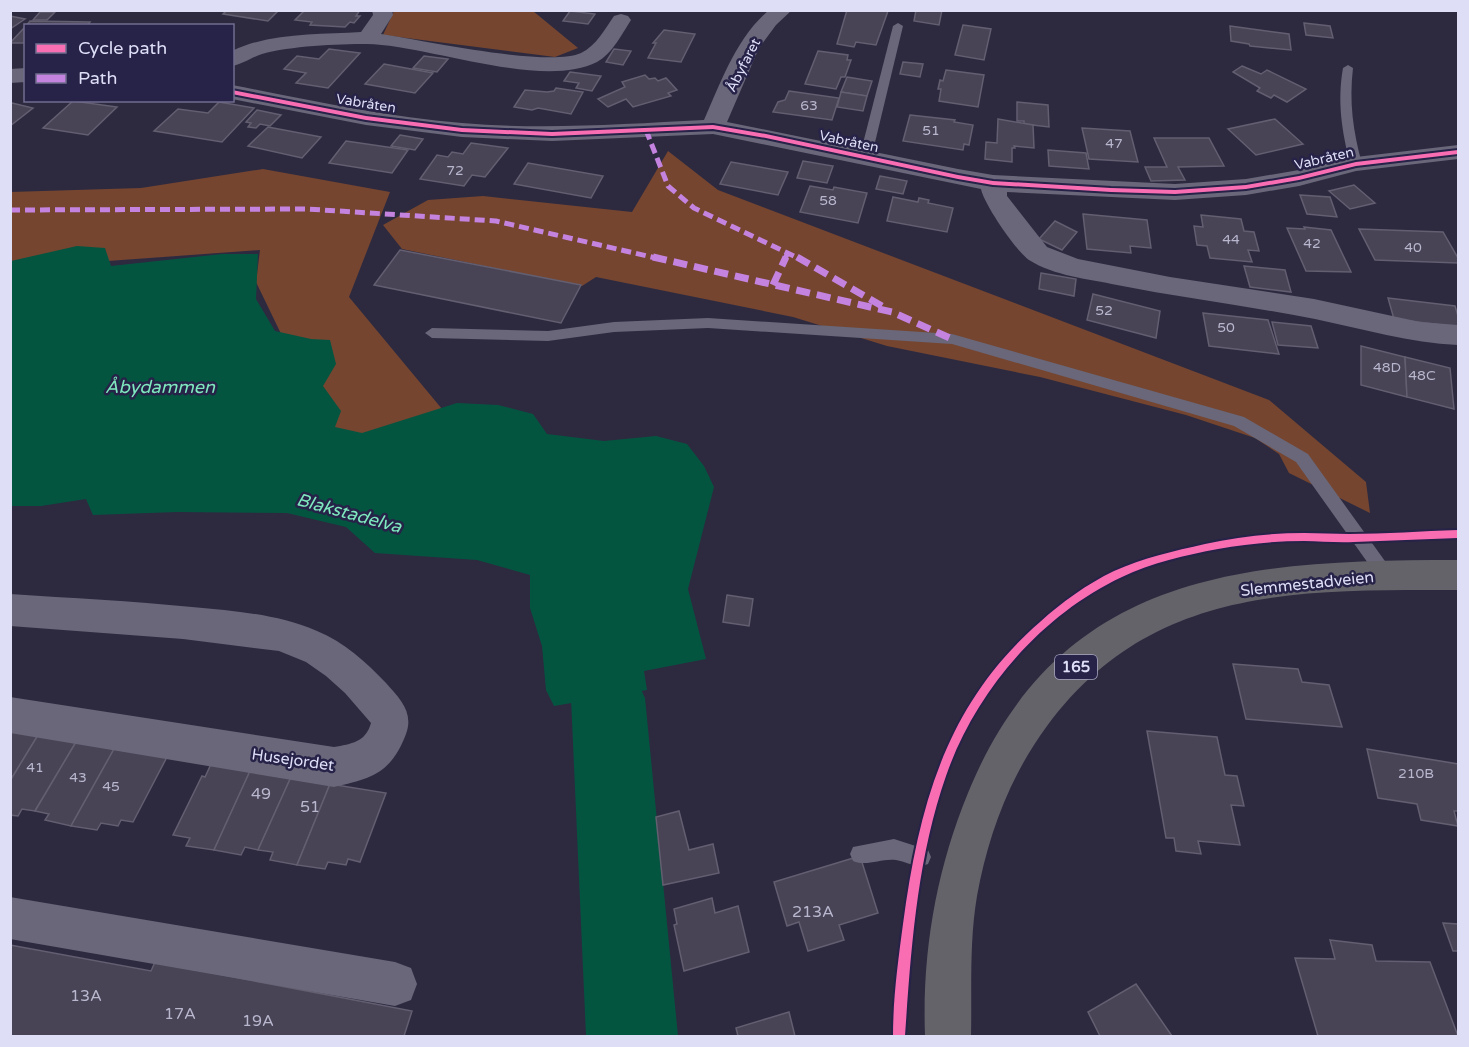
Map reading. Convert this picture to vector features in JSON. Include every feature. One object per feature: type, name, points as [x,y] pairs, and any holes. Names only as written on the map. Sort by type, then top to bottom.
[{"type":"main road","name":"Slemmestadveien","points":[[948,1036],[948,985],[956,898],[976,821],[1004,758],[1023,726],[1064,678],[1102,643],[1140,621],[1181,604],[1262,584],[1386,575],[1458,575]]},
{"type":"street","points":[[368,38],[383,15],[382,10]]},
{"type":"street","name":"Åbyfaret","points":[[713,127],[752,41],[782,10]]},
{"type":"street","points":[[234,59],[252,50],[278,44],[368,38],[542,64],[572,63],[590,57],[603,46],[621,20]]},
{"type":"street","name":"Vabråten","points":[[234,92],[366,118],[462,129],[552,134],[713,127],[993,183],[1111,190],[1175,192],[1246,188],[1356,164],[1458,152]]},
{"type":"street","points":[[993,183],[995,197],[1021,234],[1038,253],[1073,267],[1170,286],[1314,309],[1420,332],[1458,335]]},
{"type":"street","name":"Husejordet","points":[[10,610],[145,618],[279,633],[319,650],[339,665],[373,694],[392,719],[386,741],[364,762],[334,767],[10,715]]},
{"type":"street","points":[[10,918],[395,984]]},
{"type":"lane","name":"Vabråten","points":[[865,159],[898,26]]},
{"type":"lane","points":[[1348,68],[1344,92],[1344,119],[1356,164]]},
{"type":"lane","points":[[432,333],[548,336],[614,327],[708,323],[952,339],[1239,421],[1302,458],[1386,575]]},
{"type":"lane","points":[[860,854],[894,849],[921,857]]},
{"type":"shaded area","points":[[394,11],[533,11],[578,48],[555,57],[383,35]]},
{"type":"shaded area","points":[[668,151],[718,190],[1269,400],[1366,482],[1370,513],[1289,473],[1279,454],[1255,438],[1186,415],[1040,377],[887,346],[793,317],[596,277],[582,286],[402,249],[383,225],[428,200],[483,196],[632,212]]},
{"type":"shaded area","points":[[263,169],[390,192],[349,297],[442,409],[342,460],[256,282],[260,250],[11,268],[10,192],[141,188]]},
{"type":"water","name":"Åbydammen","points":[[77,246],[105,248],[111,266],[222,254],[258,254],[256,299],[275,331],[311,339],[330,340],[336,364],[323,386],[341,411],[335,427],[362,433],[457,403],[498,405],[533,414],[547,434],[604,441],[656,436],[687,444],[704,466],[714,487],[688,589],[706,659],[644,671],[647,690],[554,706],[546,690],[542,646],[530,608],[530,575],[477,560],[375,553],[346,527],[287,513],[177,512],[93,515],[86,499],[41,506],[11,506],[11,261]]},
{"type":"building","points":[[227,10],[279,10],[268,21],[223,14]]},
{"type":"building","points":[[305,10],[360,10],[356,16],[360,16],[354,23],[350,22],[345,27],[310,25],[312,22],[295,20]]},
{"type":"building","points":[[847,10],[888,11],[876,45],[856,42],[854,47],[837,44]]},
{"type":"building","points":[[916,10],[942,10],[939,25],[914,21]]},
{"type":"building","points":[[570,11],[595,14],[588,24],[563,21]]},
{"type":"building","points":[[40,12],[55,12],[47,20],[33,20]]},
{"type":"building","points":[[10,16],[25,19],[10,29]]},
{"type":"building","points":[[30,21],[90,22],[88,24],[28,24]]},
{"type":"building","points":[[1304,23],[1330,26],[1333,38],[1306,35]]},
{"type":"building","points":[[963,25],[991,29],[984,60],[955,55]]},
{"type":"building","points":[[1230,26],[1289,34],[1291,50],[1250,46],[1231,41]]},
{"type":"building","points":[[24,28],[24,43],[10,43]]},
{"type":"building","points":[[664,30],[695,34],[681,62],[648,58],[656,43],[653,43]]},
{"type":"building","points":[[329,49],[360,53],[328,88],[296,83],[306,73],[284,69],[297,56],[319,59]]},
{"type":"building","points":[[614,49],[631,51],[623,65],[606,62]]},
{"type":"building","points":[[818,51],[848,55],[847,60],[851,60],[845,77],[841,77],[836,89],[805,84]]},
{"type":"building","points":[[424,56],[448,59],[437,72],[413,68]]},
{"type":"building","points":[[903,62],[923,64],[920,77],[900,74]]},
{"type":"building","points":[[384,64],[433,73],[415,93],[365,84]]},
{"type":"building","points":[[1242,66],[1261,74],[1267,70],[1306,89],[1287,102],[1274,95],[1271,98],[1257,91],[1260,88],[1233,72]]},
{"type":"building","points":[[946,70],[984,75],[978,107],[939,101],[940,80],[943,81]]},
{"type":"building","points":[[570,72],[601,76],[592,91],[576,88],[579,83],[564,81]]},
{"type":"building","points":[[645,75],[649,79],[655,78],[658,81],[666,78],[677,90],[668,93],[671,96],[633,107],[626,99],[608,107],[598,99],[625,87],[622,82]]},
{"type":"building","points":[[847,77],[872,81],[867,96],[841,92]]},
{"type":"building","points":[[556,88],[583,92],[571,114],[538,108],[532,110],[514,107],[525,90],[547,92],[554,91]]},
{"type":"building","points":[[789,91],[839,98],[832,120],[773,112],[778,102],[785,100]]},
{"type":"building","points":[[841,92],[867,96],[863,111],[837,107]]},
{"type":"building","points":[[72,102],[117,107],[88,135],[43,128]]},
{"type":"building","points":[[219,102],[254,108],[222,142],[154,131],[178,109],[208,113]]},
{"type":"building","points":[[1017,102],[1048,105],[1049,127],[1017,121]]},
{"type":"building","points":[[10,104],[33,108],[10,126]]},
{"type":"building","points":[[257,110],[281,115],[270,126],[260,124],[256,128],[248,127],[251,123],[246,122]]},
{"type":"building","points":[[910,115],[955,120],[954,122],[973,125],[969,145],[964,144],[963,150],[903,141]]},
{"type":"building","points":[[998,119],[1033,125],[1034,148],[1014,146],[1012,162],[985,159],[986,142],[997,143]]},
{"type":"building","points":[[1275,119],[1303,144],[1256,155],[1228,129]]},
{"type":"building","points":[[268,127],[321,137],[302,158],[248,146]]},
{"type":"building","points":[[1082,128],[1130,131],[1138,162],[1089,159]]},
{"type":"building","points":[[400,135],[423,139],[415,150],[391,146]]},
{"type":"building","points":[[1154,138],[1209,138],[1224,166],[1178,167],[1185,180],[1151,181],[1145,167],[1167,167]]},
{"type":"building","points":[[346,141],[408,150],[392,173],[329,163]]},
{"type":"building","points":[[471,143],[508,148],[485,177],[472,175],[464,186],[420,179],[437,155],[448,157],[452,152],[463,154]]},
{"type":"building","points":[[1048,150],[1086,153],[1089,169],[1049,166]]},
{"type":"building","points":[[803,161],[833,166],[827,183],[797,178]]},
{"type":"building","points":[[731,162],[788,172],[778,195],[720,184]]},
{"type":"building","points":[[528,163],[603,176],[591,198],[514,184]]},
{"type":"building","points":[[880,176],[907,181],[903,194],[876,189]]},
{"type":"building","points":[[1354,185],[1375,203],[1350,209],[1329,191]]},
{"type":"building","points":[[810,186],[833,190],[834,187],[867,193],[858,223],[800,212]]},
{"type":"building","points":[[1300,195],[1330,197],[1337,217],[1307,214]]},
{"type":"building","points":[[893,197],[918,202],[919,198],[929,200],[928,203],[953,208],[947,232],[887,221]]},
{"type":"building","points":[[1083,214],[1147,220],[1151,248],[1130,246],[1131,253],[1087,249]]},
{"type":"building","points":[[1201,215],[1241,219],[1244,231],[1254,232],[1259,251],[1248,250],[1252,262],[1210,258],[1207,246],[1197,245],[1194,226],[1203,227]]},
{"type":"building","points":[[1055,221],[1077,232],[1062,250],[1039,239]]},
{"type":"building","points":[[1304,227],[1331,230],[1351,272],[1306,271],[1287,228],[1305,229]]},
{"type":"building","points":[[1359,229],[1443,232],[1458,258],[1458,263],[1375,260]]},
{"type":"building","points":[[400,250],[581,285],[561,323],[374,285]]},
{"type":"building","points":[[1244,266],[1285,270],[1291,292],[1250,287]]},
{"type":"building","points":[[1041,273],[1076,279],[1074,296],[1039,289]]},
{"type":"building","points":[[1093,294],[1160,311],[1156,338],[1087,320]]},
{"type":"building","points":[[1388,298],[1455,306],[1458,327],[1394,319]]},
{"type":"building","points":[[1203,313],[1268,320],[1279,354],[1209,346]]},
{"type":"building","points":[[1272,322],[1311,326],[1318,348],[1278,345]]},
{"type":"building","points":[[1361,346],[1405,357],[1407,397],[1361,385]]},
{"type":"building","points":[[1405,357],[1450,368],[1454,409],[1407,397]]},
{"type":"building","points":[[727,595],[753,599],[749,626],[723,622]]},
{"type":"building","points":[[1233,664],[1298,669],[1302,682],[1329,685],[1342,727],[1246,719]]},
{"type":"building","points":[[10,730],[38,735],[10,781]]},
{"type":"building","points":[[1147,731],[1217,737],[1225,775],[1237,776],[1244,806],[1231,805],[1240,845],[1198,841],[1201,854],[1176,851],[1174,838],[1166,838]]},
{"type":"building","points":[[38,735],[76,742],[35,811],[22,809],[18,816],[10,815],[10,781]]},
{"type":"building","points":[[76,742],[114,749],[71,826],[45,820],[49,814],[35,811]]},
{"type":"building","points":[[114,749],[167,757],[133,822],[121,820],[118,826],[101,823],[97,830],[71,826]]},
{"type":"building","points":[[1367,749],[1458,764],[1458,811],[1454,811],[1458,826],[1421,820],[1417,804],[1378,798]]},
{"type":"building","points":[[211,764],[250,771],[214,850],[186,846],[190,838],[173,835],[202,776],[205,777]]},
{"type":"building","points":[[250,771],[291,777],[258,850],[245,847],[241,855],[214,850]]},
{"type":"building","points":[[291,777],[330,784],[297,865],[270,860],[273,852],[258,850]]},
{"type":"building","points":[[330,784],[386,793],[360,862],[348,859],[346,865],[328,862],[325,869],[297,865]]},
{"type":"building","points":[[679,811],[689,850],[713,844],[719,873],[663,885],[656,817]]},
{"type":"building","points":[[860,856],[878,913],[839,925],[844,940],[808,951],[799,922],[787,926],[774,882]]},
{"type":"building","points":[[712,898],[715,913],[738,906],[749,952],[684,971],[674,925],[677,924],[674,909]]},
{"type":"building","points":[[1443,923],[1458,924],[1458,951],[1453,951]]},
{"type":"building","points":[[1330,940],[1372,945],[1376,961],[1430,962],[1458,1036],[1318,1036],[1295,958],[1335,959]]},
{"type":"building","points":[[10,945],[151,971],[155,962],[412,1011],[404,1036],[10,1036]]},
{"type":"building","points":[[1136,984],[1172,1036],[1100,1036],[1088,1012]]},
{"type":"building","points":[[789,1012],[795,1036],[738,1036],[736,1028]]},
{"type":"waterway","points":[[570,614],[608,698],[632,1036]]},
{"type":"marked path","points":[[646,130],[668,186],[694,208],[788,252],[882,306]]},
{"type":"marked path","points":[[10,210],[307,209],[496,221],[892,312],[952,339]]},
{"type":"marked path","points":[[773,285],[788,252]]},
{"type":"cycle path","points":[[234,92],[366,118],[462,130],[552,134],[713,127],[993,183],[1111,190],[1175,192],[1246,187],[1299,178],[1356,164],[1458,152]]},
{"type":"cycle path","points":[[899,1036],[916,873],[940,777],[952,746],[986,688],[1007,661],[1055,614],[1119,573],[1140,565],[1206,548],[1276,538],[1458,534]]},
{"type":"water label","name":"Blakstadelva","points":[[349,513]]}]
